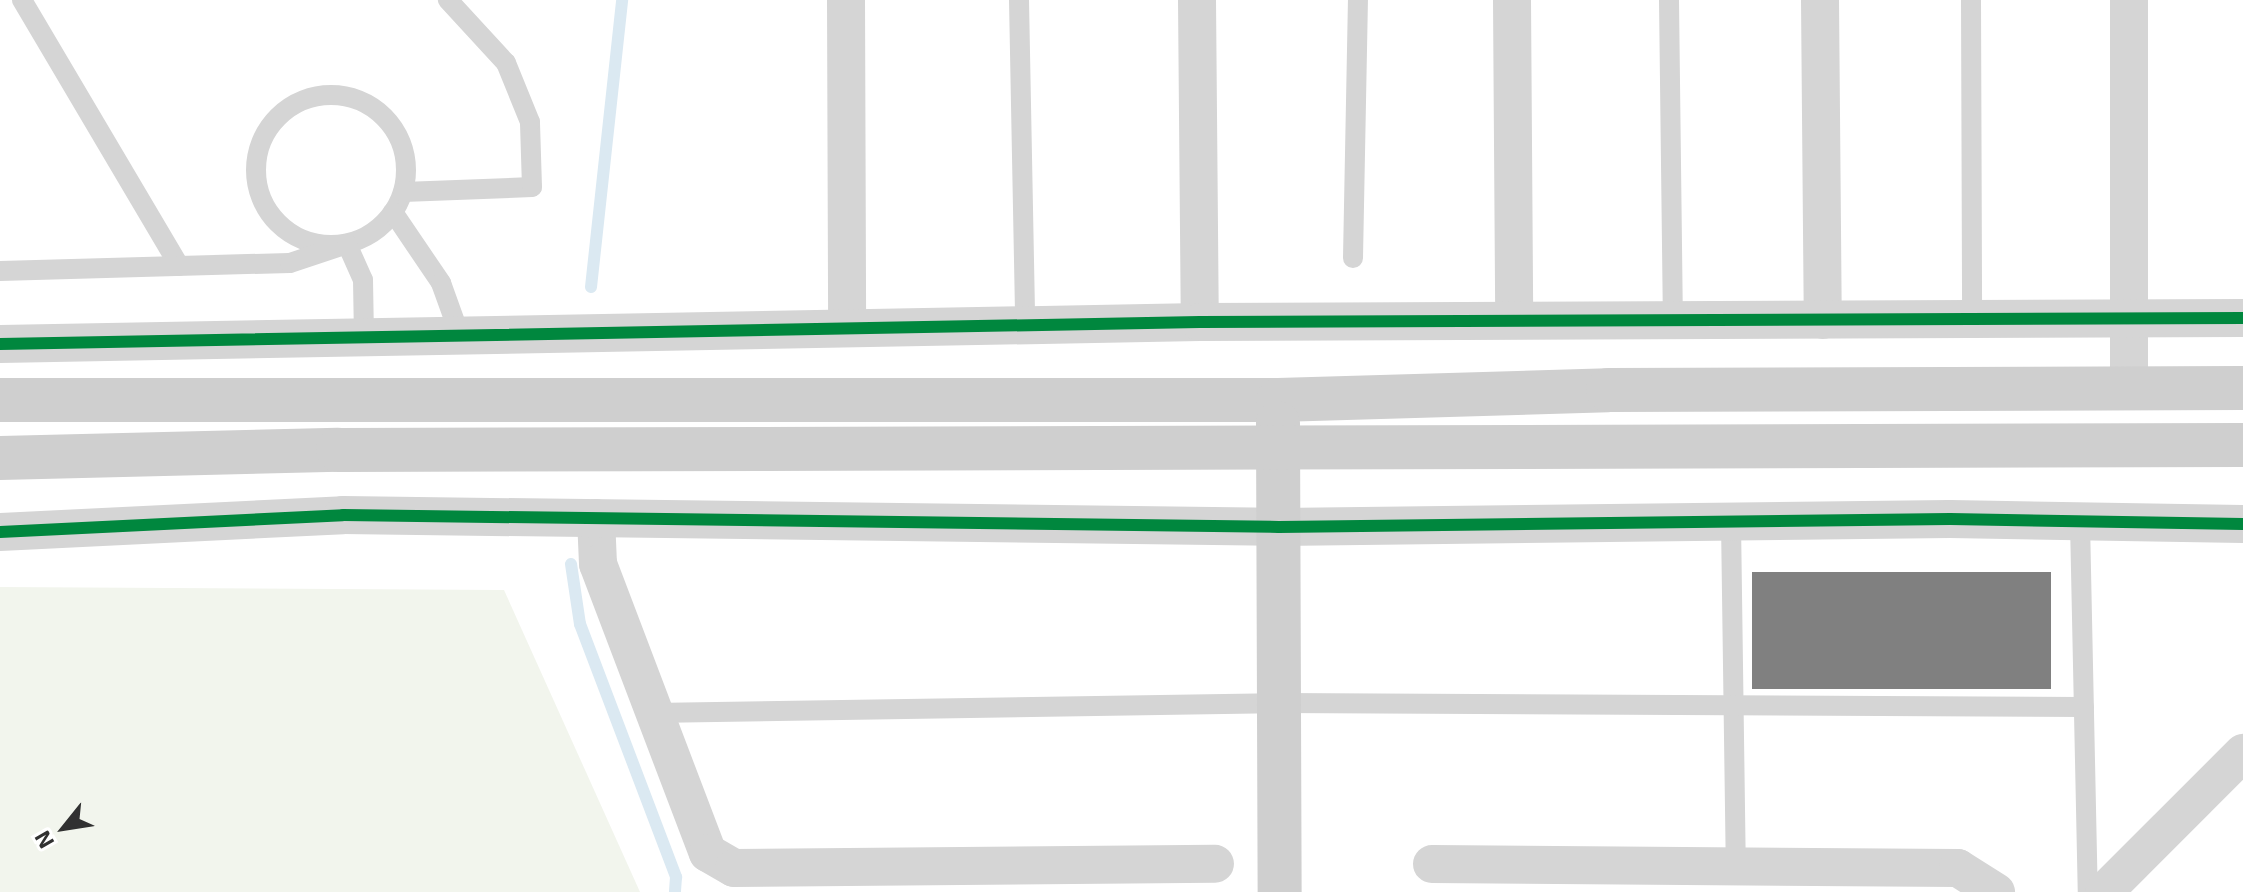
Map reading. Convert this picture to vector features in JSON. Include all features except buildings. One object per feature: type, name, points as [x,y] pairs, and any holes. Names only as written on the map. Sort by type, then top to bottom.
[{"type":"street","points":[[846,0],[847,327]]},
{"type":"street","points":[[1197,0],[1200,322]]},
{"type":"street","points":[[1512,0],[1514,320]]},
{"type":"street","points":[[1820,0],[1823,320]]},
{"type":"street","points":[[2129,0],[2129,387]]},
{"type":"street","points":[[0,344],[459,333],[1200,322],[2243,318]]},
{"type":"street","points":[[0,400],[1278,400],[2129,387],[2243,388]]},
{"type":"street","points":[[1278,400],[1280,892]]},
{"type":"street","points":[[0,458],[338,450],[1278,450],[2243,445]]},
{"type":"street","points":[[0,532],[343,515],[1279,527],[1731,522],[2243,524]]},
{"type":"street","points":[[596,518],[598,564],[652,713],[708,853],[732,880],[1215,864]]},
{"type":"street","points":[[2104,892],[2243,753]]},
{"type":"street","points":[[1432,864],[1958,868],[1996,892]]},
{"type":"lane","points":[[22,0],[179,266]]},
{"type":"lane","points":[[403,192],[532,187],[530,122],[506,63],[448,0]]},
{"type":"lane","points":[[1019,0],[1025,325]]},
{"type":"lane","points":[[1353,258],[1358,0]]},
{"type":"lane","points":[[1669,0],[1673,320]]},
{"type":"lane","points":[[1971,0],[1972,320]]},
{"type":"lane","points":[[0,271],[290,263],[347,244],[382,227],[403,192],[400,141],[365,103],[314,97],[271,125],[256,173],[269,210],[296,237],[347,244]]},
{"type":"lane","points":[[393,212],[441,283],[459,333]]},
{"type":"lane","points":[[347,244],[363,280],[364,335]]},
{"type":"lane","points":[[1731,522],[1736,864]]},
{"type":"lane","points":[[2080,522],[2088,892]]},
{"type":"lane","points":[[652,713],[1279,703],[2084,707]]},
{"type":"shaded area","points":[[0,587],[504,590],[640,892],[0,892]]},
{"type":"waterway","points":[[591,287],[622,0]]},
{"type":"waterway","points":[[571,564],[580,624],[676,877],[675,892]]},
{"type":"cycle path","points":[[0,344],[1200,322],[2243,318]]},
{"type":"cycle path","points":[[0,532],[343,515],[1279,527],[1950,519],[2243,524]]}]
